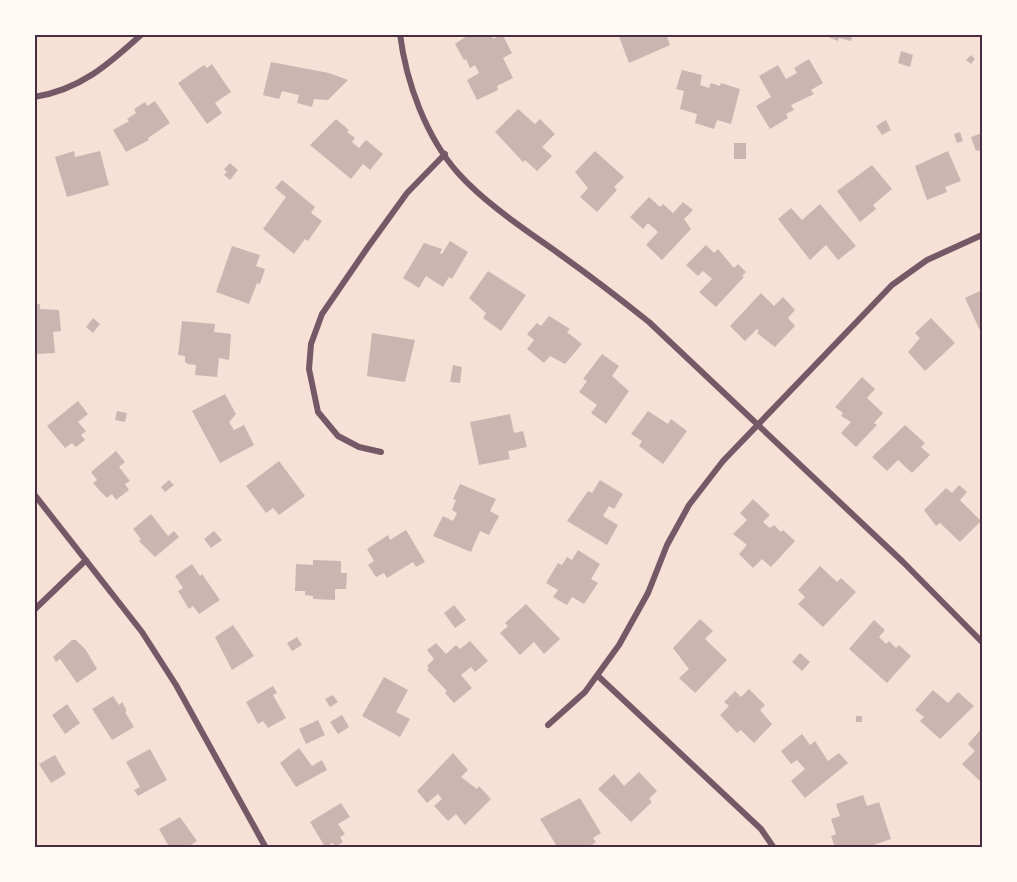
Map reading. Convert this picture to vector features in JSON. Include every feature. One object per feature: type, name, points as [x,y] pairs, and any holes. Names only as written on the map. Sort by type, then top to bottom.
[{"type":"street","points":[[34,98],[66,90],[85,81],[104,68],[142,34]]},
{"type":"street","points":[[400,34],[403,56],[418,103],[445,154],[458,172],[508,217],[605,286],[649,322],[903,562],[982,642]]},
{"type":"street","points":[[381,452],[359,447],[338,436],[318,412],[309,369],[311,344],[322,314],[368,246],[407,193],[445,154]]},
{"type":"street","points":[[548,725],[598,676],[619,645],[648,593],[668,545],[689,505],[706,481],[757,424],[892,285],[927,260],[982,235]]},
{"type":"street","points":[[34,494],[142,632],[176,685],[266,848]]},
{"type":"street","points":[[34,610],[86,560]]},
{"type":"street","points":[[598,676],[753,822],[774,848]]},
{"type":"building","points":[[470,34],[491,34],[493,39],[502,34],[512,53],[503,58],[513,78],[497,86],[498,90],[477,100],[467,80],[479,73],[475,65],[470,68],[455,44]]},
{"type":"building","points":[[618,34],[666,34],[670,45],[629,63]]},
{"type":"building","points":[[821,34],[853,34],[851,41],[839,38],[838,41]]},
{"type":"building","points":[[901,51],[913,55],[910,67],[898,63]]},
{"type":"building","points":[[971,55],[975,59],[971,64],[966,60]]},
{"type":"building","points":[[809,59],[823,83],[811,90],[814,94],[791,105],[794,110],[786,114],[788,118],[770,129],[756,106],[771,97],[759,76],[778,65],[786,79],[797,73],[794,68]]},
{"type":"building","points":[[271,62],[329,73],[348,80],[328,100],[314,99],[312,107],[297,103],[299,95],[282,91],[279,99],[263,95]]},
{"type":"building","points":[[212,64],[231,92],[215,103],[222,113],[207,124],[178,83],[204,65],[207,68]]},
{"type":"building","points":[[682,70],[702,75],[700,85],[709,88],[711,83],[720,86],[721,83],[740,89],[731,124],[717,120],[714,129],[695,123],[697,114],[680,109],[684,91],[676,89]]},
{"type":"building","points":[[155,101],[170,123],[148,138],[149,140],[126,152],[113,130],[129,121],[127,119],[136,113],[134,109],[145,102],[147,106]]},
{"type":"building","points":[[518,109],[535,124],[540,119],[555,134],[542,147],[552,156],[537,171],[525,160],[523,162],[495,132]]},
{"type":"building","points":[[336,119],[349,130],[347,132],[355,138],[352,142],[359,148],[366,140],[383,154],[370,170],[363,164],[351,179],[310,145]]},
{"type":"building","points":[[886,120],[891,130],[882,135],[876,126]]},
{"type":"building","points":[[960,132],[963,141],[957,143],[954,134]]},
{"type":"building","points":[[982,133],[982,158],[979,150],[976,151],[971,137]]},
{"type":"building","points":[[734,143],[746,143],[746,159],[734,159]]},
{"type":"building","points":[[74,151],[75,157],[100,151],[109,185],[67,197],[55,157]]},
{"type":"building","points":[[595,151],[624,177],[614,187],[617,190],[597,212],[580,197],[588,188],[575,172]]},
{"type":"building","points":[[948,151],[961,181],[945,187],[947,192],[927,200],[915,166]]},
{"type":"building","points":[[230,163],[238,170],[230,180],[224,175],[227,172],[224,169]]},
{"type":"building","points":[[872,165],[892,189],[873,205],[876,209],[860,222],[837,191]]},
{"type":"building","points":[[282,180],[315,207],[311,213],[322,221],[308,241],[305,239],[294,254],[263,229],[286,197],[275,188]]},
{"type":"building","points":[[649,197],[660,207],[663,204],[673,213],[683,202],[693,210],[684,219],[691,229],[662,260],[646,245],[658,232],[648,223],[643,229],[630,217]]},
{"type":"building","points":[[820,204],[856,246],[838,260],[826,245],[810,260],[778,219],[791,208],[802,220]]},
{"type":"building","points":[[450,241],[468,252],[452,279],[449,277],[443,287],[426,276],[419,288],[403,278],[424,243],[442,249],[440,253],[442,254]]},
{"type":"building","points":[[706,245],[714,253],[718,249],[734,268],[738,264],[746,272],[716,307],[699,292],[712,279],[703,271],[698,276],[686,265]]},
{"type":"building","points":[[232,246],[260,255],[256,266],[265,269],[249,304],[216,292]]},
{"type":"building","points":[[488,271],[526,295],[501,331],[483,318],[486,313],[469,298]]},
{"type":"building","points":[[982,290],[982,335],[965,298]]},
{"type":"building","points":[[761,293],[774,306],[783,297],[795,310],[788,318],[795,326],[775,347],[757,333],[759,331],[757,329],[745,341],[730,326]]},
{"type":"building","points":[[40,304],[40,309],[59,310],[61,331],[53,332],[55,353],[37,354],[34,348],[34,305]]},
{"type":"building","points":[[549,316],[570,329],[567,332],[582,344],[565,364],[550,356],[544,363],[527,349],[534,340],[527,334],[537,323],[541,326]]},
{"type":"building","points":[[93,318],[100,324],[93,333],[86,327]]},
{"type":"building","points":[[931,318],[955,343],[925,371],[908,352],[920,338],[915,333]]},
{"type":"building","points":[[182,321],[215,324],[214,332],[231,334],[229,360],[219,358],[217,377],[195,375],[196,365],[188,364],[185,362],[185,356],[178,355]]},
{"type":"building","points":[[372,333],[415,340],[405,382],[367,376]]},
{"type":"building","points":[[602,354],[619,366],[612,376],[629,391],[606,424],[591,413],[597,405],[579,392],[587,381],[583,379]]},
{"type":"building","points":[[453,365],[462,367],[460,383],[450,382]]},
{"type":"building","points":[[862,377],[875,389],[867,398],[883,413],[874,423],[877,425],[856,447],[841,433],[851,422],[841,416],[843,413],[835,407]]},
{"type":"building","points":[[225,394],[236,414],[229,422],[234,430],[244,425],[254,445],[220,463],[192,411]]},
{"type":"building","points":[[78,401],[88,414],[78,422],[86,431],[81,435],[85,440],[76,447],[72,443],[65,448],[47,426]]},
{"type":"building","points":[[117,411],[127,413],[125,422],[115,420]]},
{"type":"building","points":[[648,411],[668,424],[671,419],[687,431],[663,464],[639,446],[642,441],[631,434]]},
{"type":"building","points":[[510,414],[514,433],[523,431],[527,447],[508,451],[510,459],[479,465],[470,422]]},
{"type":"building","points":[[905,425],[925,443],[921,447],[930,455],[912,473],[898,460],[887,471],[872,457]]},
{"type":"building","points":[[116,451],[125,462],[119,467],[130,481],[125,484],[129,490],[116,500],[112,494],[107,498],[99,490],[93,483],[97,480],[91,472]]},
{"type":"building","points":[[279,461],[305,496],[279,515],[273,508],[266,513],[246,486]]},
{"type":"building","points":[[169,480],[174,485],[165,492],[161,487]]},
{"type":"building","points":[[600,480],[623,494],[614,509],[609,506],[603,516],[618,525],[607,545],[567,521],[588,491],[592,493]]},
{"type":"building","points":[[460,484],[496,499],[490,511],[499,516],[489,535],[480,531],[471,552],[433,536],[443,516],[453,521],[457,513],[452,510],[456,500],[453,499]]},
{"type":"building","points":[[959,485],[967,492],[960,500],[981,521],[960,542],[940,523],[936,526],[924,510],[946,488],[952,493]]},
{"type":"building","points":[[753,499],[770,515],[763,522],[770,528],[774,525],[781,532],[783,530],[795,541],[771,567],[762,559],[753,568],[739,554],[747,545],[733,534],[747,520],[740,513]]},
{"type":"building","points":[[151,514],[168,536],[174,531],[179,537],[155,557],[139,541],[141,539],[133,529]]},
{"type":"building","points":[[406,530],[425,562],[416,567],[413,562],[387,578],[384,573],[376,577],[368,565],[374,561],[367,549],[388,535],[390,540]]},
{"type":"building","points":[[214,531],[222,540],[211,548],[204,539]]},
{"type":"building","points":[[578,550],[600,564],[591,579],[598,583],[584,604],[572,597],[567,605],[553,597],[558,590],[546,583],[558,563],[562,565],[567,557],[572,560]]},
{"type":"building","points":[[313,560],[341,561],[341,573],[347,573],[346,589],[335,589],[335,600],[313,599],[313,596],[305,595],[305,591],[295,591],[296,564],[313,565]]},
{"type":"building","points":[[192,564],[220,600],[199,614],[193,606],[189,609],[178,591],[183,588],[175,576]]},
{"type":"building","points":[[820,566],[837,582],[841,578],[856,592],[823,627],[798,604],[805,597],[798,590]]},
{"type":"building","points":[[526,604],[560,639],[544,654],[534,642],[520,655],[500,633],[508,626],[505,623]]},
{"type":"building","points":[[454,605],[466,620],[455,628],[444,613]]},
{"type":"building","points":[[700,619],[713,631],[705,639],[727,660],[695,693],[679,678],[689,669],[673,648]]},
{"type":"building","points":[[874,620],[885,630],[879,637],[886,644],[889,641],[896,648],[899,645],[911,656],[887,683],[849,649]]},
{"type":"building","points":[[233,625],[254,656],[232,670],[215,637]]},
{"type":"building","points":[[297,637],[302,645],[292,651],[287,643]]},
{"type":"building","points":[[72,640],[76,640],[86,650],[97,669],[77,683],[60,659],[56,662],[53,657]]},
{"type":"building","points":[[470,641],[488,661],[475,672],[471,667],[461,675],[472,688],[454,703],[445,693],[447,691],[427,670],[429,668],[427,666],[434,659],[427,650],[436,643],[446,654],[456,645],[460,649]]},
{"type":"building","points":[[800,653],[810,662],[802,671],[792,662]]},
{"type":"building","points":[[384,677],[408,690],[396,712],[410,719],[400,737],[362,716]]},
{"type":"building","points":[[273,686],[277,693],[273,695],[286,718],[268,728],[263,721],[258,724],[246,702]]},
{"type":"building","points":[[749,689],[765,705],[760,710],[772,724],[754,743],[741,730],[737,733],[720,715],[729,706],[724,702],[735,691],[741,697]]},
{"type":"building","points":[[933,690],[948,703],[958,692],[974,706],[940,739],[920,721],[924,717],[915,710]]},
{"type":"building","points":[[333,695],[338,702],[330,707],[325,699]]},
{"type":"building","points":[[113,696],[119,705],[122,702],[134,727],[112,740],[92,709]]},
{"type":"building","points":[[67,704],[80,723],[65,734],[52,715]]},
{"type":"building","points":[[342,715],[349,727],[338,734],[330,722]]},
{"type":"building","points":[[856,716],[862,716],[862,722],[856,722]]},
{"type":"building","points":[[318,720],[325,735],[306,744],[299,729]]},
{"type":"building","points":[[982,728],[982,783],[962,764],[975,751],[968,744]]},
{"type":"building","points":[[802,734],[810,745],[815,741],[828,761],[839,753],[848,763],[805,798],[791,781],[805,769],[797,760],[791,764],[781,751]]},
{"type":"building","points":[[299,748],[312,766],[322,760],[327,770],[296,787],[280,763]]},
{"type":"building","points":[[150,749],[167,780],[138,796],[134,790],[140,787],[126,762]]},
{"type":"building","points":[[453,753],[468,770],[461,777],[477,789],[479,786],[491,799],[465,825],[456,814],[448,821],[434,806],[442,799],[438,794],[427,803],[417,791]]},
{"type":"building","points":[[55,755],[66,774],[51,783],[39,764]]},
{"type":"building","points":[[639,772],[657,791],[649,799],[652,802],[631,822],[598,789],[614,774],[624,786]]},
{"type":"building","points":[[863,795],[867,806],[879,802],[891,839],[865,848],[835,848],[831,836],[836,834],[831,819],[840,816],[836,804]]},
{"type":"building","points":[[580,798],[601,833],[593,838],[596,842],[587,848],[558,848],[540,819]]},
{"type":"building","points":[[341,803],[350,817],[338,824],[345,834],[340,837],[343,842],[335,847],[333,843],[325,847],[310,822]]},
{"type":"building","points":[[180,817],[197,841],[186,848],[170,848],[159,829]]}]
